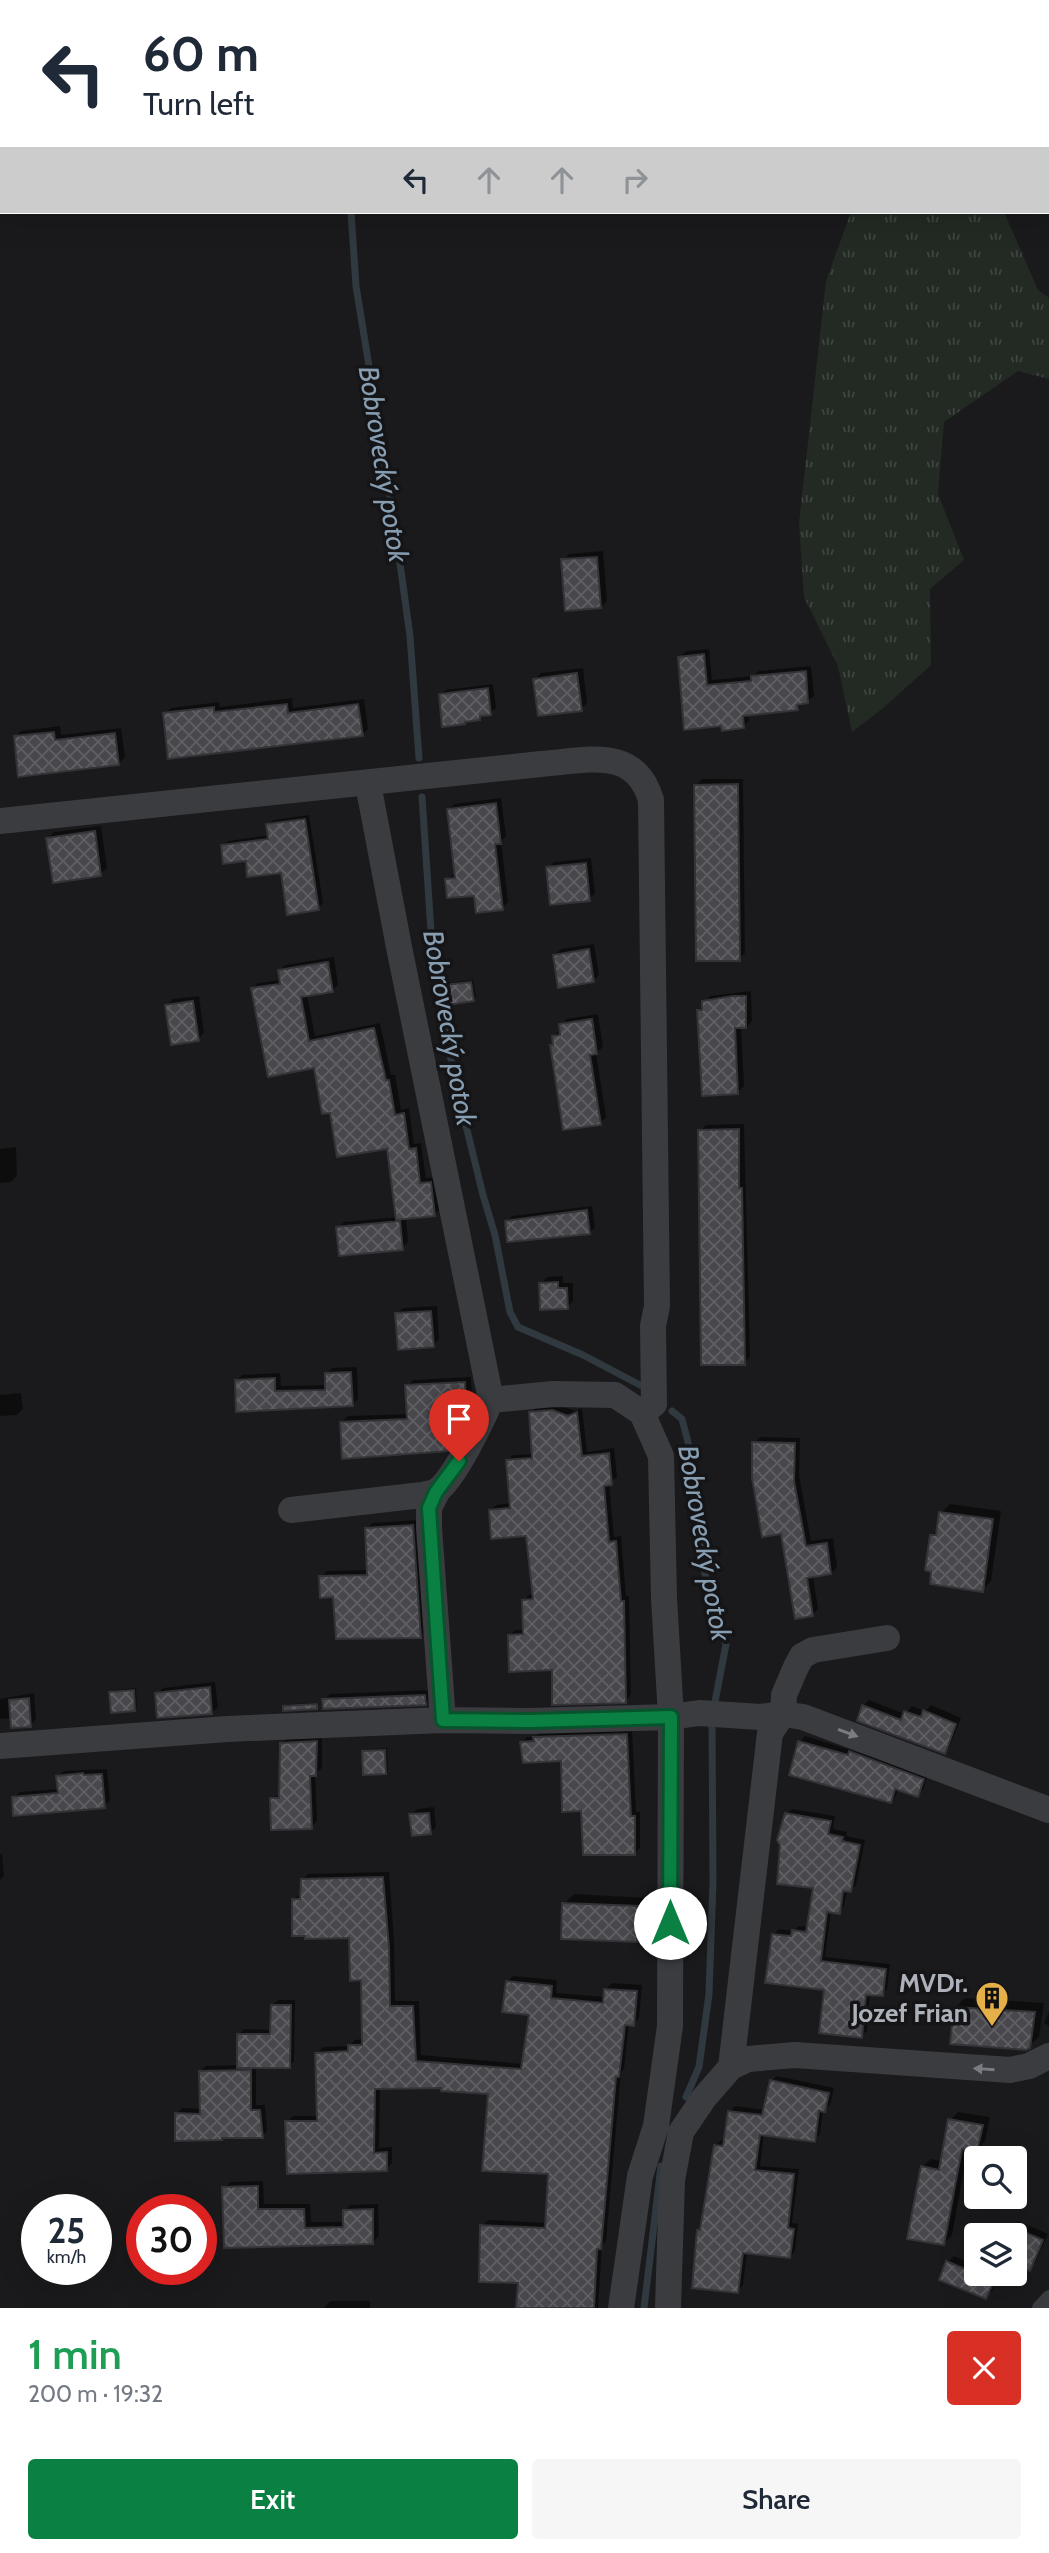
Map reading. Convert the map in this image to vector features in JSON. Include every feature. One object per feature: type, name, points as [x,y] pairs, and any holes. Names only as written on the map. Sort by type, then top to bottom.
[{"type":"street","points":[[0,821],[610,759],[623,762],[641,776],[651,800],[657,1306],[653,1325],[654,1404],[642,1413]]},
{"type":"street","points":[[368,784],[491,1400],[481,1425],[436,1492],[429,1508],[443,1720]]},
{"type":"street","points":[[491,1400],[553,1394],[615,1395],[642,1413],[662,1456],[664,1598],[671,1717],[669,2129],[672,2180],[668,2308]]},
{"type":"street","points":[[291,1510],[436,1492]]},
{"type":"street","points":[[731,2067],[770,1732],[783,1714],[784,1695],[802,1656],[813,1650],[887,1638]]},
{"type":"street","points":[[0,1746],[227,1729],[443,1720],[530,1721],[671,1717],[699,1713],[760,1717],[783,1714],[803,1717],[1049,1810]]},
{"type":"street","points":[[621,2308],[640,2176],[669,2129],[704,2098],[731,2067],[748,2059],[795,2055],[1010,2070],[1028,2066],[1049,2056]]},
{"type":"lane","points":[[1039,2308],[1049,2297]]},
{"type":"green space","points":[[850,214],[1005,214],[1038,290],[1049,298],[1049,379],[1018,371],[944,422],[938,494],[964,560],[930,589],[931,665],[852,732],[838,666],[804,597],[799,523],[826,281]]},
{"type":"building","points":[[597,557],[601,608],[565,611],[561,559]]},
{"type":"building","points":[[704,654],[707,685],[751,681],[751,676],[806,671],[808,703],[797,705],[798,710],[743,716],[744,728],[722,731],[721,726],[684,730],[678,657]]},
{"type":"building","points":[[577,673],[582,711],[538,716],[533,679]]},
{"type":"building","points":[[488,688],[491,715],[480,716],[480,720],[465,724],[442,727],[439,694]]},
{"type":"building","points":[[287,704],[288,713],[358,704],[363,736],[168,759],[163,713],[214,707],[214,712]]},
{"type":"building","points":[[54,732],[55,740],[115,733],[119,765],[18,777],[14,736]]},
{"type":"building","points":[[738,784],[740,961],[696,961],[694,785]]},
{"type":"building","points":[[496,803],[501,844],[495,844],[503,910],[476,913],[474,896],[447,898],[445,879],[455,878],[447,809]]},
{"type":"building","points":[[305,819],[319,910],[287,915],[281,873],[247,877],[246,861],[223,864],[221,845],[268,839],[266,824]]},
{"type":"building","points":[[95,831],[101,876],[53,883],[46,838]]},
{"type":"building","points":[[586,863],[590,901],[550,905],[546,867]]},
{"type":"building","points":[[589,949],[594,982],[558,988],[553,955]]},
{"type":"building","points":[[328,962],[333,992],[301,997],[309,1041],[374,1028],[386,1080],[389,1080],[395,1115],[404,1113],[409,1149],[416,1148],[420,1183],[431,1182],[435,1216],[396,1220],[387,1149],[337,1157],[330,1113],[322,1114],[314,1068],[268,1077],[251,988],[280,984],[278,970]]},
{"type":"building","points":[[471,982],[474,1001],[447,1005],[444,985]]},
{"type":"building","points":[[746,996],[746,1028],[735,1028],[738,1094],[702,1096],[697,1010],[702,1010],[702,1001]]},
{"type":"building","points":[[193,1001],[199,1041],[171,1045],[165,1005]]},
{"type":"building","points":[[592,1019],[597,1054],[590,1055],[601,1125],[563,1130],[550,1045],[553,1045],[552,1036],[560,1035],[559,1024]]},
{"type":"building","points":[[739,1129],[745,1365],[701,1365],[698,1130]]},
{"type":"building","points":[[587,1210],[590,1234],[507,1242],[505,1221]]},
{"type":"building","points":[[400,1221],[403,1250],[339,1256],[336,1227]]},
{"type":"building","points":[[558,1282],[558,1288],[567,1288],[568,1309],[540,1310],[539,1283]]},
{"type":"building","points":[[431,1311],[434,1347],[398,1350],[395,1313]]},
{"type":"building","points":[[351,1372],[353,1406],[236,1412],[235,1380],[275,1378],[275,1391],[325,1390],[325,1373]]},
{"type":"building","points":[[465,1382],[466,1403],[452,1404],[453,1441],[448,1451],[342,1459],[340,1422],[407,1419],[405,1385]]},
{"type":"building","points":[[552,1410],[568,1416],[577,1412],[582,1456],[609,1453],[612,1485],[604,1486],[609,1542],[616,1541],[621,1601],[624,1601],[626,1703],[552,1705],[552,1670],[509,1672],[508,1635],[523,1634],[522,1600],[533,1599],[526,1536],[491,1539],[489,1510],[510,1508],[506,1460],[532,1458],[529,1412]]},
{"type":"building","points":[[752,1442],[795,1443],[794,1481],[806,1546],[827,1543],[831,1574],[807,1578],[813,1616],[795,1619],[781,1534],[762,1537],[752,1478]]},
{"type":"building","points":[[939,1512],[993,1519],[983,1592],[930,1584],[931,1572],[925,1570],[930,1535],[936,1535]]},
{"type":"building","points":[[413,1525],[421,1638],[336,1639],[333,1597],[320,1598],[319,1576],[367,1575],[365,1528]]},
{"type":"building","points":[[210,1687],[212,1714],[157,1718],[155,1693]]},
{"type":"building","points":[[134,1690],[135,1711],[111,1713],[109,1692]]},
{"type":"building","points":[[425,1695],[426,1705],[323,1709],[322,1699]]},
{"type":"building","points":[[29,1698],[31,1727],[11,1728],[9,1700]]},
{"type":"building","points":[[317,1704],[317,1709],[283,1711],[283,1706]]},
{"type":"building","points":[[862,1705],[901,1720],[904,1711],[921,1717],[923,1710],[956,1724],[945,1754],[857,1721]]},
{"type":"building","points":[[627,1734],[631,1816],[635,1816],[635,1855],[583,1855],[581,1811],[562,1812],[561,1761],[523,1763],[520,1742],[534,1741],[533,1737]]},
{"type":"building","points":[[317,1741],[316,1776],[310,1776],[312,1829],[271,1830],[270,1798],[279,1798],[280,1743]]},
{"type":"building","points":[[798,1741],[848,1755],[849,1751],[924,1779],[918,1797],[895,1789],[891,1803],[789,1775]]},
{"type":"building","points":[[385,1750],[386,1774],[363,1775],[362,1751]]},
{"type":"building","points":[[102,1774],[105,1808],[13,1816],[12,1797],[58,1793],[56,1776]]},
{"type":"building","points":[[429,1813],[431,1834],[412,1836],[409,1814]]},
{"type":"building","points":[[785,1813],[831,1821],[828,1834],[860,1845],[851,1892],[843,1891],[840,1914],[827,1912],[821,1961],[886,1969],[883,1996],[866,1995],[862,2038],[819,2033],[824,1990],[765,1983],[772,1934],[791,1936],[792,1930],[806,1932],[813,1888],[777,1884],[780,1845],[777,1840]]},
{"type":"building","points":[[383,1877],[389,1947],[390,2006],[413,2006],[416,2061],[521,2069],[529,2015],[502,2012],[506,1981],[552,1986],[551,1998],[603,2003],[604,1989],[637,1991],[634,2026],[625,2025],[619,2077],[616,2077],[601,2249],[597,2249],[594,2308],[516,2308],[518,2283],[479,2282],[480,2225],[545,2228],[548,2174],[482,2171],[488,2094],[441,2091],[441,2088],[375,2089],[374,2153],[387,2152],[387,2171],[287,2174],[285,2121],[317,2121],[315,2053],[348,2051],[348,2045],[362,2045],[361,1980],[350,1981],[349,1938],[305,1939],[305,1936],[292,1936],[292,1899],[300,1899],[301,1879]]},
{"type":"building","points":[[562,1903],[639,1906],[637,1942],[561,1939]]},
{"type":"building","points":[[271,2005],[291,2005],[290,2068],[237,2068],[237,2034],[270,2034]]},
{"type":"building","name":"MVDr. Jozef Frian","points":[[954,2007],[1035,2012],[1030,2048],[1026,2050],[950,2044]]},
{"type":"building","points":[[251,2070],[251,2110],[260,2110],[263,2138],[175,2141],[175,2113],[200,2114],[199,2071]]},
{"type":"building","points":[[770,2080],[829,2093],[825,2112],[819,2111],[815,2142],[760,2135],[755,2170],[794,2174],[788,2228],[794,2229],[790,2258],[743,2253],[738,2293],[692,2288],[697,2230],[700,2230],[714,2145],[723,2146],[728,2111],[762,2115]]},
{"type":"building","points":[[948,2119],[983,2125],[978,2146],[964,2146],[962,2149],[944,2245],[907,2239],[921,2166],[939,2170]]},
{"type":"building","points":[[258,2186],[258,2209],[304,2209],[305,2228],[343,2227],[343,2210],[373,2209],[373,2244],[224,2248],[222,2187]]},
{"type":"building","points":[[1027,2233],[1043,2240],[1030,2271],[1027,2270]]},
{"type":"building","points":[[946,2261],[964,2268],[964,2286],[992,2286],[986,2299],[939,2280]]},
{"type":"waterway","name":"Bobrovecký potok","points":[[351,214],[356,286],[410,636],[419,758]]},
{"type":"waterway","name":"Bobrovecký potok","points":[[422,797],[432,946],[454,1077],[495,1235],[510,1312],[518,1327],[583,1355],[640,1385]]},
{"type":"waterway","name":"Bobrovecký potok","points":[[672,1411],[682,1419],[690,1450],[705,1574],[726,1644],[714,1707]]},
{"type":"waterway","name":"Bobrovecký potok","points":[[686,2097],[699,2067],[709,1994],[713,1882],[712,1719]]},
{"type":"waterway","name":"Bobrovecký potok","points":[[644,2308],[661,2166]]},
{"type":"place","name":"MVDr. Jozef Frian","points":[[992,2028]]},
{"type":"route","points":[[459,1461],[436,1492],[429,1508],[443,1720],[530,1721],[671,1717],[670,1923]]}]
